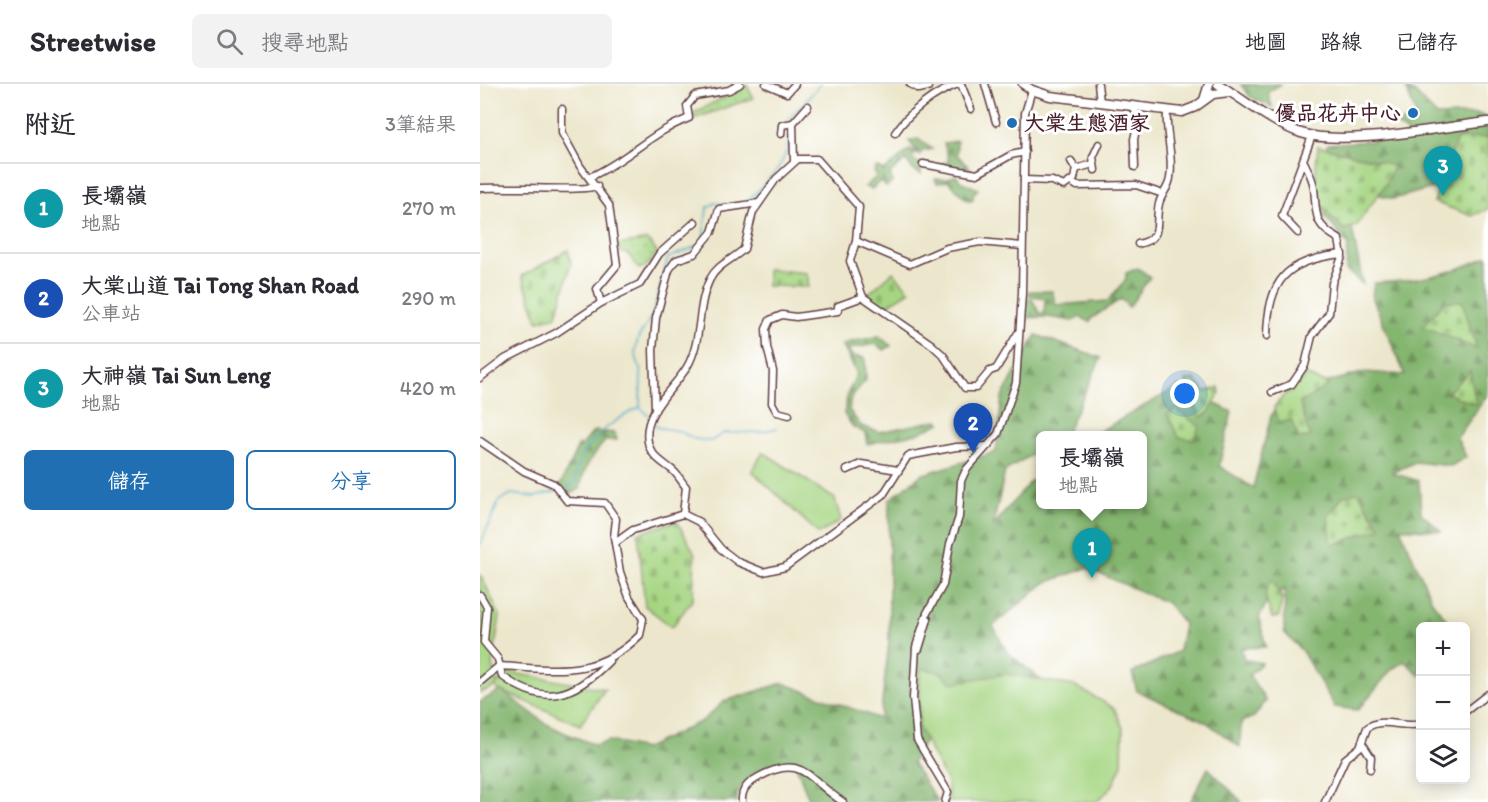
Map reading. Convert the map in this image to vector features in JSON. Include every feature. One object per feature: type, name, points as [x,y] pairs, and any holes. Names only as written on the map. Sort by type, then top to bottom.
[{"type":"street","points":[[590,177],[634,152],[660,129],[689,118],[687,106],[695,96],[729,90],[740,84]]},
{"type":"street","points":[[766,84],[787,93],[795,84]]},
{"type":"street","points":[[910,84],[919,89],[927,86],[934,97]]},
{"type":"street","points":[[895,133],[905,120],[934,97],[959,84],[971,109]]},
{"type":"street","points":[[985,84],[996,122]]},
{"type":"street","points":[[1023,84],[1032,90],[1050,96],[1167,112],[1188,110],[1220,92],[1236,94]]},
{"type":"street","points":[[1098,84],[1100,102]]},
{"type":"street","points":[[1203,100],[1209,84]]},
{"type":"street","points":[[1218,84],[1283,125],[1312,136],[1361,136],[1488,122]]},
{"type":"street","points":[[1230,84],[1236,94]]},
{"type":"street","points":[[945,802],[948,792],[917,740],[913,698],[917,659],[932,603],[943,585],[950,544],[959,517],[961,481],[998,434],[1010,407],[1016,383],[1021,316],[1026,104],[1032,90]]},
{"type":"street","points":[[781,134],[789,122],[808,106]]},
{"type":"street","points":[[1134,107],[1138,122],[1134,139],[1135,167]]},
{"type":"street","points":[[562,109],[562,133],[580,166],[609,205],[617,265],[597,290],[602,303]]},
{"type":"street","points":[[1138,244],[1149,242],[1156,235],[1159,205],[1170,180],[1167,112]]},
{"type":"street","points":[[789,122],[794,161]]},
{"type":"street","points":[[1298,232],[1282,216],[1312,136]]},
{"type":"street","points":[[1076,168],[1094,167],[1093,154],[1100,144]]},
{"type":"street","points":[[923,164],[977,174],[1011,155],[1025,152]]},
{"type":"street","points":[[683,514],[686,486],[672,469],[662,463],[647,441],[647,431],[655,412],[689,362],[697,340],[700,308],[710,280],[719,267],[744,249],[753,212],[794,161],[802,157],[817,159],[859,207],[856,241],[850,261],[862,297],[931,344],[943,355],[964,388],[970,390],[976,388],[990,370],[996,369],[1018,333]]},
{"type":"street","points":[[1071,161],[1076,168]]},
{"type":"street","points":[[1272,392],[1292,384],[1305,366],[1312,336],[1329,313],[1332,283],[1342,254],[1339,239],[1321,226],[1315,214],[1314,188],[1304,162]]},
{"type":"street","points":[[1024,180],[1052,181],[1061,186],[1071,182],[1076,168]]},
{"type":"street","points":[[1071,182],[1077,186],[1136,186],[1163,194]]},
{"type":"street","points":[[480,188],[554,187],[591,190],[597,186]]},
{"type":"street","points":[[655,412],[656,318],[669,270],[676,260],[694,254],[706,240],[712,232],[719,209],[759,204]]},
{"type":"street","points":[[480,378],[505,359],[556,333],[602,303],[640,284],[659,254],[695,222]]},
{"type":"street","points":[[856,241],[910,264],[946,248],[980,242],[1022,246]]},
{"type":"street","points":[[1267,336],[1269,306],[1283,274],[1316,257],[1342,254]]},
{"type":"street","points":[[789,415],[777,412],[772,403],[772,371],[766,329],[770,320],[782,315],[796,317],[838,311],[838,306],[862,297]]},
{"type":"street","points":[[480,441],[524,471],[554,484],[567,501],[603,501],[616,519],[615,543],[620,572],[628,597],[643,619],[640,636],[609,661],[593,678],[548,697],[522,691],[502,676],[496,655],[484,642],[487,607],[480,595]]},
{"type":"street","points":[[615,543],[633,530],[683,514],[699,522],[721,549],[738,562],[763,572],[785,567],[882,495],[908,456],[974,445],[988,446]]},
{"type":"street","points":[[974,445],[980,455]]},
{"type":"street","points":[[847,470],[861,464],[898,470]]},
{"type":"street","points":[[480,682],[499,666],[570,669],[609,661]]},
{"type":"street","points":[[1470,708],[1488,694]]},
{"type":"street","points":[[1370,769],[1371,757],[1362,743],[1363,732],[1371,725],[1399,722],[1416,725]]},
{"type":"street","points":[[1325,802],[1346,759],[1362,743]]},
{"type":"street","points":[[742,802],[742,793],[747,785],[770,772],[789,766],[804,770],[843,802]]},
{"type":"green space","points":[[1281,84],[1268,92],[1272,107],[1250,97],[1241,85]]},
{"type":"green space","points":[[747,85],[753,98],[693,119],[692,114]]},
{"type":"green space","points":[[1406,89],[1415,93],[1437,116],[1479,114],[1488,117],[1488,191],[1476,182],[1450,208],[1440,186],[1393,199],[1370,192],[1348,207],[1363,285],[1346,270],[1348,245],[1321,212],[1317,165],[1328,144],[1382,140],[1400,142],[1407,133],[1395,124],[1411,120],[1416,114]]},
{"type":"green space","points":[[1488,137],[1488,209],[1472,216],[1434,202],[1457,139]]},
{"type":"green space","points":[[918,139],[932,149],[922,151],[920,155],[912,154],[915,162],[933,164],[920,165],[921,174],[913,170],[906,160],[890,174],[893,182],[886,187],[880,181],[872,189],[865,187],[876,177],[874,171],[877,167],[884,171],[909,150],[917,152],[909,141]]},
{"type":"green space","points":[[957,141],[957,155],[972,170],[940,164],[949,161],[944,143]]},
{"type":"green space","points":[[1318,146],[1386,163],[1393,167],[1386,183],[1357,226],[1344,229],[1325,210],[1320,201],[1316,183]]},
{"type":"green space","points":[[956,175],[960,181],[978,189],[973,194],[973,200],[967,200],[948,181],[937,183],[935,179],[947,179]]},
{"type":"green space","points":[[647,240],[657,252],[647,266],[639,269],[628,254],[619,252],[618,245]]},
{"type":"green space","points":[[568,250],[571,263],[557,316],[538,321],[522,276]]},
{"type":"green space","points":[[1488,256],[1488,394],[1457,438],[1466,457],[1451,466],[1415,462],[1392,473],[1419,481],[1421,513],[1441,531],[1400,528],[1433,603],[1449,622],[1416,622],[1416,672],[1405,661],[1392,669],[1358,710],[1335,707],[1302,651],[1284,632],[1285,589],[1270,596],[1259,618],[1266,647],[1241,648],[1244,659],[1262,663],[1249,675],[1266,701],[1254,717],[1241,722],[1240,747],[1206,722],[1137,691],[1132,673],[1179,651],[1184,624],[1167,603],[1087,568],[1045,583],[993,626],[1008,653],[1061,696],[933,727],[912,763],[938,802],[810,802],[795,763],[786,763],[766,768],[749,778],[738,793],[737,802],[480,802],[480,702],[501,690],[545,723],[565,733],[595,745],[609,741],[644,749],[702,721],[725,701],[783,683],[880,719],[889,642],[889,500],[921,475],[996,452],[1002,397],[1036,335],[1101,358],[1067,431],[1036,431],[1036,452],[1005,471],[993,526],[1036,478],[1036,509],[1147,509],[1147,431],[1100,431],[1179,386],[1232,412],[1219,466],[1253,488],[1271,416],[1288,393],[1365,372],[1405,375],[1372,297],[1374,283],[1404,281],[1460,268]]},
{"type":"green space","points":[[1138,268],[1150,277],[1129,307],[1121,299],[1092,318],[1090,322],[1080,317],[1073,321],[1048,317],[1023,318],[1024,298],[1032,299],[1040,314],[1044,313],[1045,298],[1028,295],[1029,291],[1052,291],[1056,305],[1108,301],[1126,279],[1126,273]]},
{"type":"green space","points":[[767,269],[807,273],[809,287],[767,286]]},
{"type":"green space","points":[[893,272],[910,291],[883,308],[873,303],[868,294]]},
{"type":"green space","points":[[1462,301],[1477,349],[1423,326],[1444,302]]},
{"type":"green space","points":[[879,336],[891,346],[884,350],[876,344],[848,349],[852,356],[865,358],[866,380],[851,397],[849,410],[861,426],[879,432],[938,420],[941,423],[918,433],[867,444],[865,433],[853,427],[844,414],[848,392],[857,374],[842,344]]},
{"type":"green space","points":[[1470,371],[1476,405],[1447,393]]},
{"type":"green space","points":[[1303,374],[1329,385],[1300,403],[1310,437],[1299,438],[1291,420],[1279,422],[1274,407]]},
{"type":"green space","points":[[1194,379],[1206,392],[1219,387],[1220,393],[1208,413],[1201,417],[1185,381]]},
{"type":"green space","points":[[1175,409],[1199,426],[1194,440],[1179,437],[1167,414]]},
{"type":"green space","points":[[594,431],[615,433],[617,440],[606,440],[596,451],[583,475],[580,489],[567,496],[560,486],[579,444],[579,449]]},
{"type":"green space","points":[[763,452],[835,499],[841,520],[819,534],[752,471]]},
{"type":"green space","points":[[1358,492],[1381,528],[1332,545],[1328,517],[1343,496]]},
{"type":"green space","points":[[677,521],[695,554],[693,599],[672,627],[645,606],[638,533]]},
{"type":"green space","points":[[480,573],[500,616],[492,665],[497,684],[507,672],[605,689],[580,725],[495,688],[496,686],[480,693]]},
{"type":"green space","points":[[1272,580],[1282,598],[1279,617],[1272,618],[1267,603],[1266,588]]},
{"type":"green space","points":[[921,668],[941,673],[952,683],[1005,674],[1075,686],[1114,708],[1123,728],[1122,764],[1113,785],[1099,800],[1092,802],[949,802],[947,782],[919,728]]},
{"type":"green space","points":[[1208,768],[1242,802],[1190,802]]},
{"type":"waterway","points":[[788,120],[821,84]]},
{"type":"waterway","points":[[747,201],[772,176],[783,160],[788,144],[788,125]]},
{"type":"waterway","points":[[703,239],[707,208],[715,203],[729,205]]},
{"type":"waterway","points":[[648,415],[640,407],[641,373],[635,352],[638,338],[652,316],[668,258],[697,246]]},
{"type":"waterway","points":[[563,490],[575,482],[581,456],[588,446],[616,421],[639,408]]},
{"type":"waterway","points":[[653,422],[656,427],[679,431],[695,439],[711,441],[724,433],[760,432],[777,428]]},
{"type":"waterway","points":[[480,545],[499,501],[511,494],[535,497],[558,491]]},
{"type":"place","name":"優品花卉中心","points":[[1413,113]]},
{"type":"place","name":"大棠生態酒家","points":[[1012,123]]},
{"type":"place","name":"大神嶺 Tai Sun Leng","points":[[1443,196]]},
{"type":"place","name":"大棠山道 Tai Tong Shan Road","points":[[973,453]]},
{"type":"place","name":"長壩嶺","points":[[1092,578]]}]
